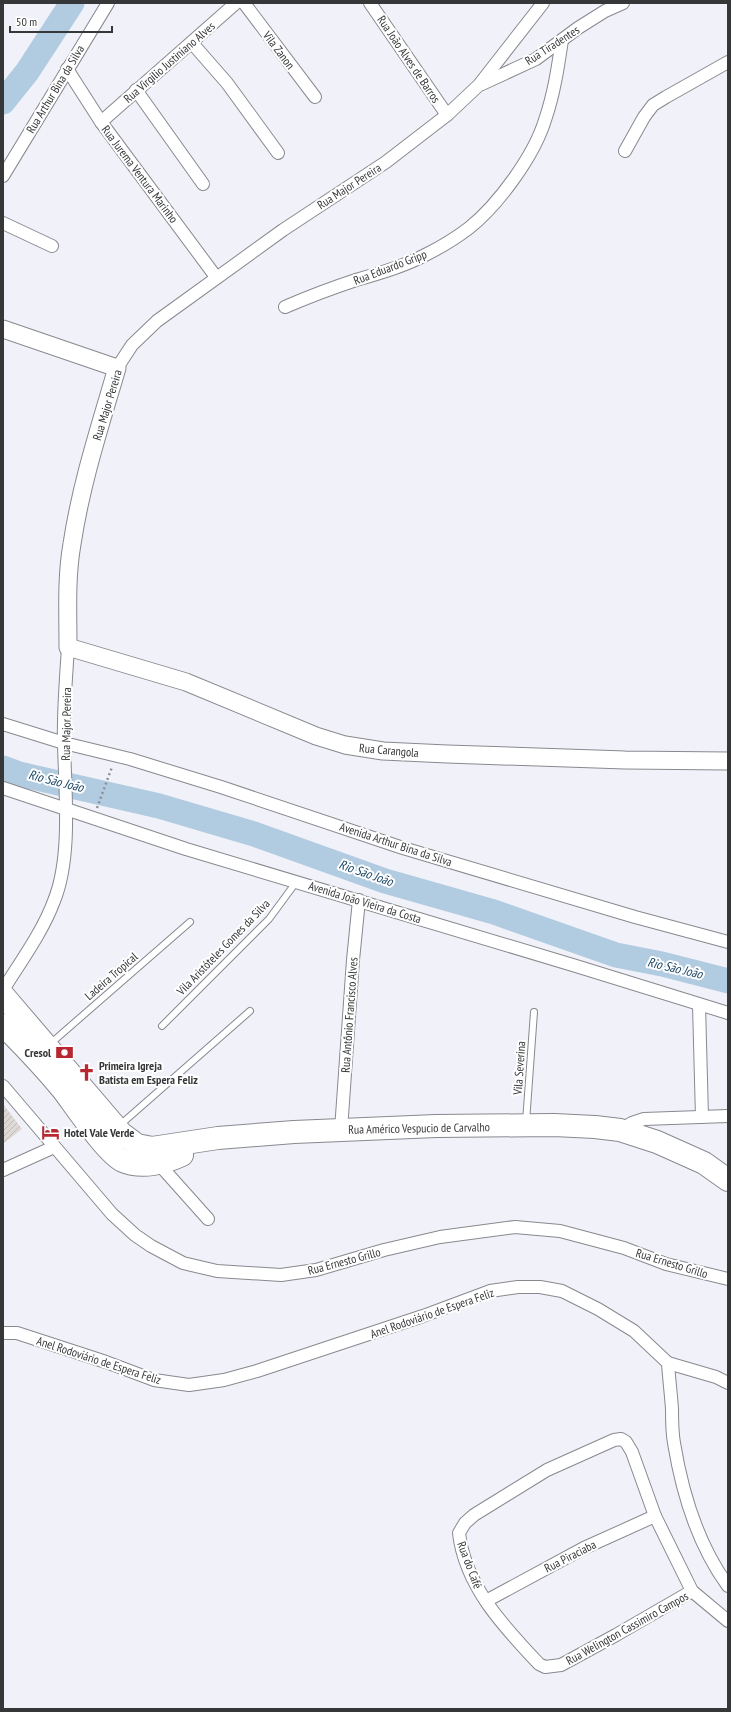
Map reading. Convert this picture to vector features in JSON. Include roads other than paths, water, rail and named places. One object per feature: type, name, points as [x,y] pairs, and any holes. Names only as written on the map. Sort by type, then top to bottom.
[{"type":"highway","name":"Rua Américo Vespucio de Carvalho","points":[[3,995],[117,1128],[137,1145],[152,1148],[218,1138],[341,1130],[436,1126],[568,1126],[620,1130],[657,1142],[704,1163],[728,1180]]},
{"type":"highway","points":[[3,1025],[62,1089],[112,1153],[123,1161],[141,1165],[158,1163],[175,1158],[218,1138]]},
{"type":"street","name":"Rua Arthur Bina da Silva","points":[[3,176],[108,3]]},
{"type":"street","name":"Rua Virgilio Justiniano Alves","points":[[102,122],[136,90],[192,43],[236,3]]},
{"type":"street","name":"Vila Zanon","points":[[244,3],[315,97]]},
{"type":"street","name":"Rua João Alves de Barros","points":[[370,3],[448,115]]},
{"type":"street","name":"Rua Major Pereira","points":[[3,990],[43,925],[55,900],[63,866],[66,804],[64,743],[68,647],[68,601],[72,539],[81,490],[117,368],[132,345],[157,321],[216,277],[386,162],[448,115],[479,85],[543,3]]},
{"type":"street","name":"Rua Tiradentes","points":[[479,85],[536,59],[605,11],[623,3]]},
{"type":"street","name":"Rua Eduardo Gripp","points":[[285,307],[321,292],[391,269],[427,254],[468,229],[488,210],[519,171],[545,122],[555,84],[562,40]]},
{"type":"street","points":[[192,43],[227,83],[278,153]]},
{"type":"street","points":[[625,151],[644,117],[653,106],[728,62]]},
{"type":"street","name":"Rua Jurema Ventura Marinho","points":[[67,69],[102,122],[216,277]]},
{"type":"street","points":[[136,90],[203,184]]},
{"type":"street","points":[[3,223],[52,246]]},
{"type":"street","points":[[3,329],[117,368]]},
{"type":"street","name":"Rua Carangola","points":[[68,647],[186,682],[316,736],[345,745],[383,751],[447,754],[625,760],[728,761]]},
{"type":"street","points":[[3,724],[64,743]]},
{"type":"street","name":"Avenida Arthur Bina da Silva","points":[[64,743],[130,759],[221,787],[403,848],[635,917],[728,942]]},
{"type":"street","name":"Avenida João Vieira da Costa","points":[[3,788],[66,804],[186,849],[297,881],[728,1013]]},
{"type":"street","name":"Rua Antônio Francisco Alves","points":[[341,1130],[353,960],[359,900]]},
{"type":"street","points":[[699,1005],[702,1117]]},
{"type":"street","name":"Rua Ernesto Grillo","points":[[3,1086],[112,1214],[135,1235],[151,1246],[183,1263],[217,1271],[281,1275],[316,1270],[384,1250],[440,1237],[515,1227],[560,1231],[624,1248],[666,1264],[728,1279]]},
{"type":"street","points":[[620,1130],[632,1123],[644,1119],[728,1116]]},
{"type":"street","points":[[3,1170],[54,1147]]},
{"type":"street","points":[[158,1163],[208,1219]]},
{"type":"street","name":"Anel Rodoviário de Espera Feliz","points":[[3,1333],[17,1333],[106,1362],[154,1380],[188,1385],[224,1380],[257,1371],[416,1318],[490,1291],[518,1288],[540,1288],[562,1291],[598,1309],[634,1331],[668,1363]]},
{"type":"street","points":[[728,1383],[716,1377],[668,1363],[674,1442],[683,1483],[707,1552],[728,1586]]},
{"type":"street","name":"Rua do Café","points":[[561,1665],[544,1667],[539,1664],[508,1631],[486,1601],[479,1590],[463,1553],[459,1533],[465,1523],[474,1515],[547,1470],[614,1440],[621,1439],[626,1442],[632,1452],[655,1516]]},
{"type":"street","points":[[655,1516],[692,1591],[728,1621]]},
{"type":"street","name":"Rua Piraciaba","points":[[486,1601],[584,1548],[655,1516]]},
{"type":"street","name":"Rua Welington Cassimiro Campos","points":[[561,1665],[692,1591]]},
{"type":"lane","name":"Vila Aristóteles Gomes da Silva","points":[[162,1026],[269,919],[297,881]]},
{"type":"lane","name":"Ladeira Tropical","points":[[47,1046],[190,922]]},
{"type":"lane","points":[[117,1128],[250,1011]]},
{"type":"lane","name":"Vila Severina","points":[[526,1126],[534,1012]]},
{"type":"waterway","name":"Rio São João","points":[[3,102],[27,72],[72,3]]},
{"type":"waterway","name":"Rio São João","points":[[3,768],[19,774],[159,806],[254,834],[385,881],[494,912],[616,955],[662,964],[728,981]]},
{"type":"place","name":"Cresol","points":[[64,1052]]},
{"type":"place","name":"Primeira Igreja Batista em Espera Feliz","points":[[86,1072]]},
{"type":"place","name":"Hotel Vale Verde","points":[[51,1132]]}]
